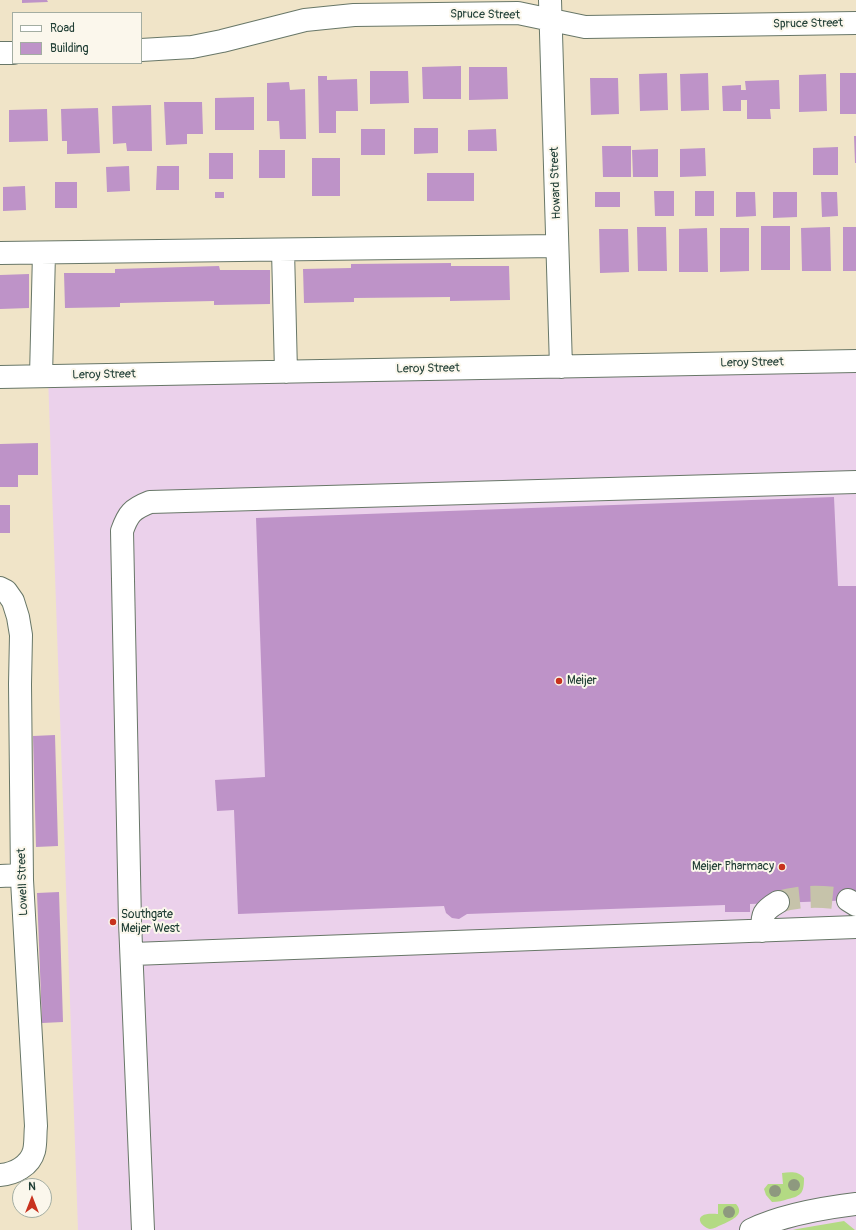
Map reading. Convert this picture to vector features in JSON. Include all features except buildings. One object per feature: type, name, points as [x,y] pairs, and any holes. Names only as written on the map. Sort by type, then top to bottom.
[{"type":"street","name":"Spruce Street","points":[[142,50],[192,47],[222,42],[305,20],[354,15],[518,13],[551,10],[585,27],[856,23]]},
{"type":"street","name":"Howard Street","points":[[551,10],[561,367]]},
{"type":"street","points":[[0,53],[12,53]]},
{"type":"street","points":[[0,253],[557,246]]},
{"type":"street","points":[[282,250],[286,372]]},
{"type":"street","points":[[41,376],[44,253]]},
{"type":"street","name":"Leroy Street","points":[[0,377],[856,361]]},
{"type":"street","points":[[143,1230],[130,906],[122,531],[127,517],[137,507],[150,502],[167,501],[856,482]]},
{"type":"street","name":"Lowell Street","points":[[0,1175],[20,1170],[28,1161],[34,1152],[36,1126],[22,875],[21,635],[18,617],[7,595]]},
{"type":"street","points":[[0,876],[22,875]]},
{"type":"street","points":[[762,931],[762,916],[768,908],[778,902]]},
{"type":"street","points":[[133,954],[856,928]]},
{"type":"street","points":[[752,1230],[778,1220],[824,1208],[856,1204]]},
{"type":"shaded area","points":[[856,361],[856,1230],[78,1230],[48,376]]},
{"type":"green space","points":[[794,1172],[800,1174],[804,1178],[803,1190],[799,1195],[782,1201],[772,1202],[766,1195],[764,1189],[768,1184],[783,1184],[782,1173]]},
{"type":"green space","points":[[718,1204],[736,1204],[739,1208],[738,1214],[736,1217],[713,1229],[703,1226],[700,1222],[700,1218],[706,1214],[718,1214]]},
{"type":"green space","points":[[844,1221],[855,1230],[793,1230],[797,1229]]},
{"type":"tunnel","points":[[778,902],[795,898],[813,897],[848,900]]},
{"type":"place","name":"Meijer","points":[[559,681]]},
{"type":"place","name":"Meijer Pharmacy","points":[[782,867]]},
{"type":"place","name":"Southgate Meijer West","points":[[113,922]]}]
